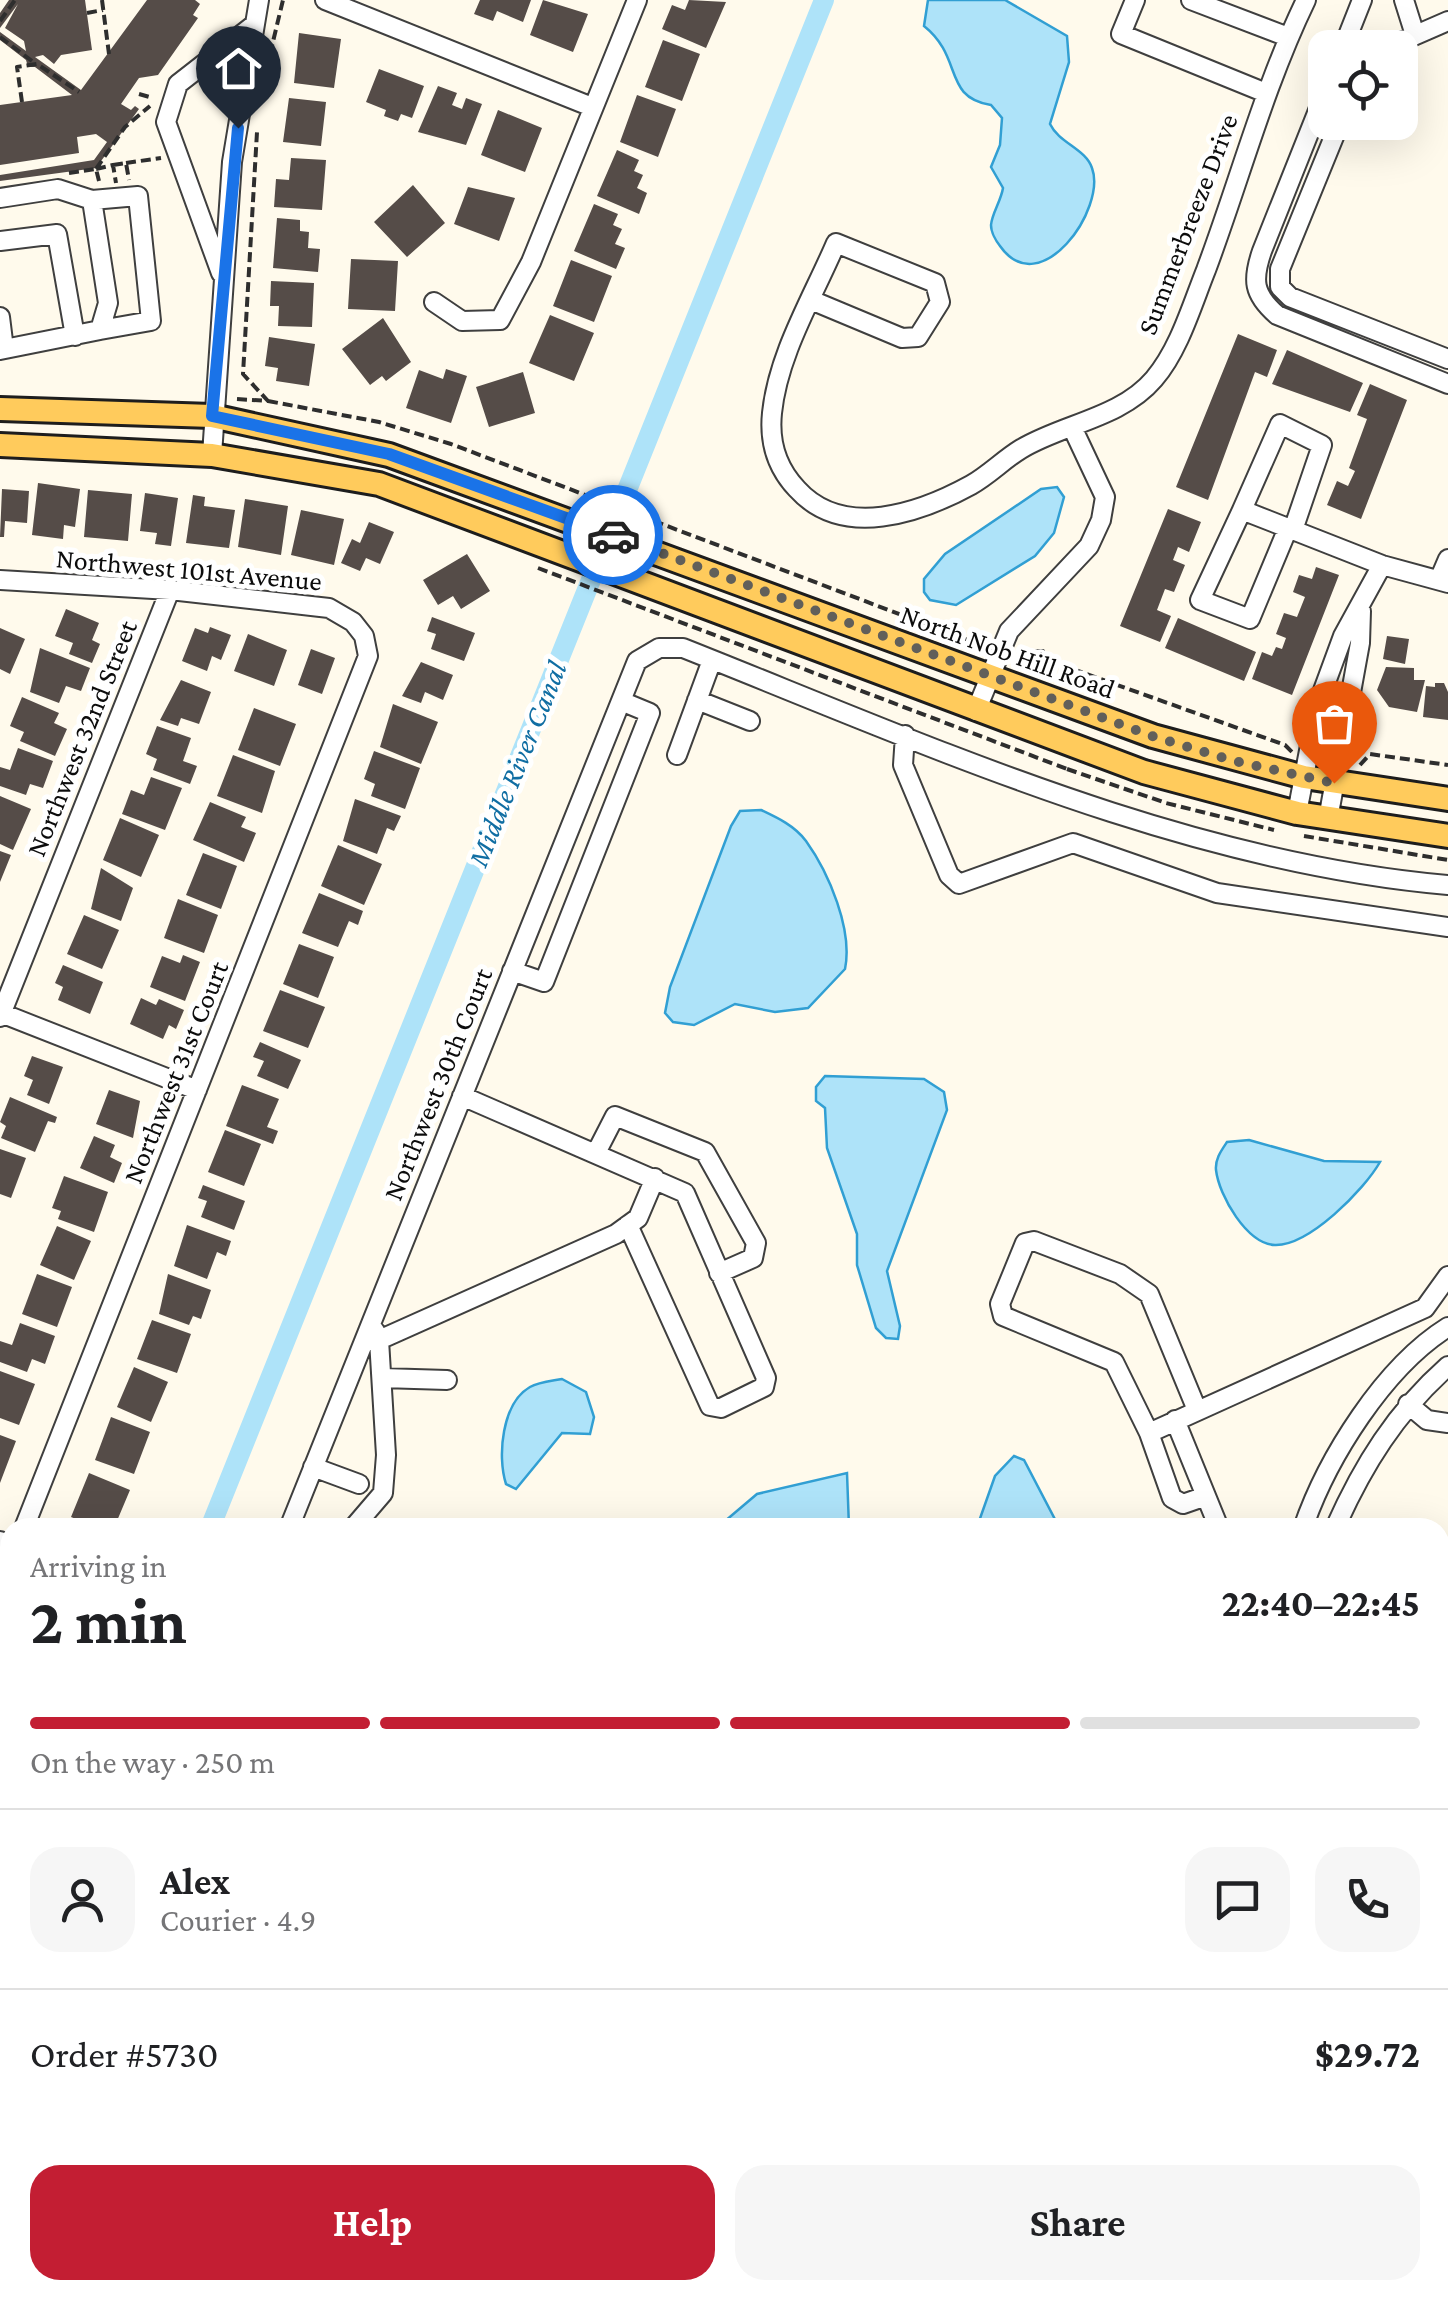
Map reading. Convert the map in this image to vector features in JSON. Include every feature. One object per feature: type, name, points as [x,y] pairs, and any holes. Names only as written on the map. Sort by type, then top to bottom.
[{"type":"main road","points":[[0,409],[213,406]]},
{"type":"main road","name":"North Nob Hill Road","points":[[213,406],[389,454],[1152,736],[1448,799]]},
{"type":"main road","points":[[0,445],[212,455],[380,484],[636,578],[976,711],[1294,823],[1328,819],[1448,836]]},
{"type":"street","points":[[212,455],[232,162],[259,0]]},
{"type":"street","points":[[326,0],[592,107]]},
{"type":"street","points":[[434,302],[462,321],[500,320],[530,262],[637,0]]},
{"type":"street","points":[[1135,0],[1121,34],[1266,93]]},
{"type":"street","points":[[1192,0],[1288,37]]},
{"type":"street","name":"Summerbreeze Drive","points":[[812,300],[902,338],[918,337],[940,302],[936,283],[836,244],[785,359],[771,434],[780,472],[806,500],[847,516],[874,519],[922,509],[974,484],[1022,448],[1123,403],[1154,379],[1186,320],[1266,93],[1306,0]]},
{"type":"street","points":[[1350,30],[1362,0]]},
{"type":"street","points":[[1404,0],[1413,30]]},
{"type":"street","points":[[1418,34],[1448,21]]},
{"type":"street","points":[[223,278],[170,140],[170,104],[178,84],[256,24]]},
{"type":"street","points":[[1308,136],[1254,276],[1257,293],[1278,314],[1448,384]]},
{"type":"street","points":[[1333,140],[1280,268],[1280,287],[1290,297],[1448,360]]},
{"type":"street","points":[[0,198],[58,189],[92,200],[138,196],[151,321],[2,349],[0,318]]},
{"type":"street","points":[[92,200],[108,303],[100,330]]},
{"type":"street","points":[[1273,223],[1296,232]]},
{"type":"street","points":[[0,241],[57,234],[75,336]]},
{"type":"street","points":[[1340,340],[1348,319]]},
{"type":"street","points":[[1280,424],[1322,445],[1291,529],[1250,619],[1200,600],[1251,514],[1280,424]]},
{"type":"street","points":[[976,711],[1009,631],[1089,546],[1101,520],[1105,497],[1072,428]]},
{"type":"street","points":[[1251,514],[1382,565],[1444,582],[1448,559]]},
{"type":"street","points":[[1294,823],[1318,704],[1343,636],[1382,565]]},
{"type":"street","name":"Northwest 101st Avenue","points":[[0,580],[170,590],[328,608],[352,622],[364,636]]},
{"type":"street","name":"Northwest 32nd Street","points":[[1,1015],[170,590]]},
{"type":"street","points":[[1328,819],[1360,644],[1362,606]]},
{"type":"street","name":"Northwest 31st Court","points":[[28,1518],[368,656],[364,636]]},
{"type":"street","name":"Northwest 30th Court","points":[[293,1518],[375,1331],[462,1096],[637,661],[660,648],[683,648],[712,660]]},
{"type":"street","points":[[676,755],[712,660],[905,735],[1190,834],[1310,863],[1448,885]]},
{"type":"street","points":[[697,700],[750,721]]},
{"type":"street","points":[[512,971],[544,982],[650,713],[620,701]]},
{"type":"street","points":[[905,735],[902,765],[949,875],[959,884],[1074,843],[1217,893],[1448,927]]},
{"type":"street","points":[[1,1015],[197,1090]]},
{"type":"street","points":[[462,1096],[684,1193],[766,1378],[764,1386],[721,1408],[710,1406],[628,1226]]},
{"type":"street","points":[[596,1152],[615,1116],[705,1152],[756,1243],[753,1258],[720,1272]]},
{"type":"street","points":[[362,1518],[383,1493],[386,1455],[375,1331],[628,1226],[638,1218],[655,1178]]},
{"type":"street","points":[[1197,1410],[1149,1294],[1120,1274],[1034,1240],[1025,1243],[1000,1304],[1004,1316],[1114,1362],[1149,1433],[1172,1498],[1183,1504],[1206,1496]]},
{"type":"street","points":[[1149,1433],[1426,1308],[1448,1276]]},
{"type":"street","points":[[1307,1518],[1335,1454],[1386,1384],[1446,1334],[1426,1308]]},
{"type":"street","points":[[1339,1518],[1361,1470],[1408,1404],[1448,1366]]},
{"type":"street","points":[[382,1378],[447,1380]]},
{"type":"street","points":[[1408,1404],[1426,1420],[1448,1423]]},
{"type":"street","points":[[1175,1420],[1215,1518]]},
{"type":"street","points":[[313,1468],[359,1484]]},
{"type":"path","points":[[0,21],[15,0]]},
{"type":"path","points":[[102,0],[109,54]]},
{"type":"path","points":[[268,64],[283,0]]},
{"type":"path","points":[[86,12],[103,10]]},
{"type":"path","points":[[0,37],[79,92]]},
{"type":"path","points":[[22,102],[17,67],[37,64]]},
{"type":"path","points":[[139,94],[153,98]]},
{"type":"path","points":[[150,106],[122,125],[96,169],[161,158]]},
{"type":"path","points":[[258,121],[243,374],[268,401]]},
{"type":"path","points":[[125,197],[126,163]]},
{"type":"path","points":[[113,165],[125,197]]},
{"type":"path","points":[[213,406],[268,401],[379,422],[451,444],[999,652],[1043,651],[1053,662],[1306,767]]},
{"type":"path","points":[[538,568],[1068,770],[1070,762]]},
{"type":"path","points":[[1336,773],[1361,765],[1370,754],[1448,765]]},
{"type":"path","points":[[1294,823],[1448,860]]},
{"type":"water","points":[[928,0],[1005,0],[1067,36],[1069,62],[1050,124],[1089,161],[1094,185],[1080,226],[1051,257],[1033,264],[1016,261],[994,236],[992,220],[1003,188],[991,167],[1000,145],[1002,118],[991,105],[976,101],[959,85],[944,51],[924,26]]},
{"type":"water","points":[[1057,487],[1064,497],[1054,533],[1035,556],[956,605],[930,600],[924,592],[924,579],[945,554],[1041,489]]},
{"type":"water","points":[[761,810],[797,831],[823,869],[846,937],[845,969],[808,1008],[775,1012],[735,1004],[694,1025],[673,1022],[665,1013],[670,987],[731,826],[740,811]]},
{"type":"water","points":[[825,1076],[924,1079],[944,1092],[947,1110],[887,1271],[900,1326],[898,1339],[886,1338],[876,1328],[857,1265],[857,1234],[827,1148],[825,1108],[816,1101],[816,1087]]},
{"type":"water","points":[[1249,1140],[1324,1161],[1380,1162],[1349,1201],[1319,1227],[1289,1243],[1275,1245],[1254,1237],[1245,1228],[1218,1181],[1216,1162],[1227,1142]]},
{"type":"water","points":[[562,1379],[586,1392],[594,1417],[590,1434],[562,1433],[516,1489],[506,1484],[502,1459],[504,1431],[513,1405],[530,1387]]},
{"type":"water","points":[[1014,1456],[1024,1460],[1054,1518],[980,1518],[995,1476]]},
{"type":"water","points":[[847,1473],[849,1518],[729,1518],[757,1494]]},
{"type":"building","points":[[9,0],[85,0],[92,50],[61,55],[54,64],[43,55],[35,57],[81,90],[147,0],[195,0],[200,4],[193,15],[198,18],[158,75],[139,78],[121,104],[131,110],[135,106],[139,109],[96,168],[0,181],[0,175],[94,160],[107,142],[96,134],[77,137],[79,153],[0,165],[0,105],[72,95],[35,67],[28,67],[26,60],[0,40],[0,32],[26,51],[24,41],[5,28],[18,4],[0,28],[0,13]]},
{"type":"building","points":[[480,0],[531,0],[523,22],[497,11],[493,21],[474,14]]},
{"type":"building","points":[[543,0],[588,14],[573,52],[530,35]]},
{"type":"building","points":[[689,0],[726,2],[706,48],[662,29],[672,5],[685,10]]},
{"type":"building","points":[[299,33],[341,39],[334,88],[294,83]]},
{"type":"building","points":[[663,40],[700,54],[682,101],[645,87]]},
{"type":"building","points":[[379,69],[424,86],[412,118],[401,114],[398,121],[384,116],[386,110],[366,102]]},
{"type":"building","points":[[438,86],[457,93],[452,105],[462,109],[466,98],[482,104],[466,145],[418,132]]},
{"type":"building","points":[[637,95],[676,109],[658,157],[620,142]]},
{"type":"building","points":[[289,98],[326,102],[321,146],[283,142]]},
{"type":"building","points":[[498,110],[542,128],[525,172],[481,155]]},
{"type":"building","points":[[617,150],[639,160],[634,171],[643,175],[637,188],[647,193],[639,214],[597,196]]},
{"type":"building","points":[[291,158],[326,160],[322,210],[274,207],[276,179],[289,180]]},
{"type":"building","points":[[413,185],[445,223],[407,257],[374,222]]},
{"type":"building","points":[[468,187],[515,198],[499,241],[454,224]]},
{"type":"building","points":[[594,204],[618,214],[613,225],[622,229],[615,244],[625,248],[616,269],[574,251]]},
{"type":"building","points":[[277,218],[300,220],[300,231],[309,232],[308,248],[320,249],[318,272],[273,268]]},
{"type":"building","points":[[351,259],[398,261],[395,311],[348,309]]},
{"type":"building","points":[[571,260],[612,276],[594,322],[553,306]]},
{"type":"building","points":[[271,281],[314,283],[312,327],[278,326],[279,306],[270,306]]},
{"type":"building","points":[[550,315],[594,333],[574,381],[529,363]]},
{"type":"building","points":[[383,318],[411,362],[386,381],[382,376],[370,385],[342,349]]},
{"type":"building","points":[[1238,334],[1277,350],[1267,377],[1255,372],[1208,500],[1176,487]]},
{"type":"building","points":[[269,337],[315,344],[309,386],[276,381],[278,368],[265,366]]},
{"type":"building","points":[[1287,350],[1363,383],[1350,412],[1272,384]]},
{"type":"building","points":[[446,369],[467,376],[451,423],[406,408],[419,370],[443,379]]},
{"type":"building","points":[[523,372],[535,413],[489,427],[476,387]]},
{"type":"building","points":[[1370,384],[1407,400],[1361,519],[1327,505],[1337,481],[1348,486],[1355,471],[1349,468],[1367,419],[1357,415]]},
{"type":"building","points":[[38,483],[80,489],[75,527],[64,525],[63,539],[32,535]]},
{"type":"building","points":[[2,489],[29,491],[27,523],[5,521],[4,537],[0,537]]},
{"type":"building","points":[[88,490],[132,494],[128,541],[84,537]]},
{"type":"building","points":[[145,493],[178,498],[171,546],[155,544],[157,533],[140,531]]},
{"type":"building","points":[[193,495],[205,497],[204,506],[235,510],[229,548],[186,543]]},
{"type":"building","points":[[245,499],[288,506],[281,555],[238,547]]},
{"type":"building","points":[[1168,509],[1201,522],[1189,552],[1178,547],[1173,560],[1185,565],[1174,592],[1165,589],[1157,610],[1171,616],[1160,642],[1120,626]]},
{"type":"building","points":[[301,510],[344,519],[334,565],[291,555]]},
{"type":"building","points":[[369,522],[394,532],[380,564],[366,558],[360,571],[341,563],[352,539],[360,543]]},
{"type":"building","points":[[467,554],[490,591],[461,609],[453,596],[438,605],[423,580]]},
{"type":"building","points":[[1316,567],[1339,575],[1292,695],[1252,679],[1262,652],[1272,656],[1276,647],[1282,649],[1286,638],[1276,634],[1284,613],[1297,617],[1305,597],[1293,592],[1299,575],[1312,579]]},
{"type":"building","points":[[66,609],[99,623],[92,640],[100,644],[92,663],[69,654],[73,643],[55,636]]},
{"type":"building","points":[[432,617],[475,633],[464,661],[431,649],[436,634],[427,631]]},
{"type":"building","points":[[1178,618],[1256,652],[1244,681],[1165,648]]},
{"type":"building","points":[[210,627],[231,635],[221,660],[212,656],[207,671],[182,661],[195,628],[208,633]]},
{"type":"building","points":[[0,628],[25,639],[10,674],[0,669]]},
{"type":"building","points":[[248,634],[287,650],[274,686],[234,671]]},
{"type":"building","points":[[1387,636],[1409,639],[1405,664],[1383,659]]},
{"type":"building","points":[[40,648],[90,668],[81,691],[66,686],[59,703],[30,692]]},
{"type":"building","points":[[311,649],[335,658],[322,694],[298,685]]},
{"type":"building","points":[[421,662],[453,675],[443,700],[425,692],[421,703],[402,696]]},
{"type":"building","points":[[1386,667],[1414,668],[1414,680],[1425,680],[1417,712],[1389,707],[1377,690]]},
{"type":"building","points":[[181,680],[211,692],[199,724],[181,718],[178,726],[160,720]]},
{"type":"building","points":[[1435,683],[1444,683],[1448,692],[1448,720],[1423,717],[1426,686],[1435,687]]},
{"type":"building","points":[[22,697],[59,713],[54,723],[67,729],[55,756],[20,741],[24,732],[10,726]]},
{"type":"building","points":[[393,704],[438,722],[421,764],[380,747]]},
{"type":"building","points":[[254,708],[296,724],[280,766],[238,750]]},
{"type":"building","points":[[157,726],[191,738],[183,761],[197,766],[190,784],[153,770],[157,759],[146,754]]},
{"type":"building","points":[[18,748],[53,761],[43,788],[30,784],[26,795],[0,786],[0,767],[10,770]]},
{"type":"building","points":[[374,751],[420,768],[405,809],[371,796],[375,784],[364,779]]},
{"type":"building","points":[[233,755],[275,771],[262,813],[217,796]]},
{"type":"building","points":[[151,777],[182,788],[165,830],[122,814],[131,790],[144,795]]},
{"type":"building","points":[[0,796],[31,809],[13,850],[0,844]]},
{"type":"building","points":[[355,799],[401,816],[394,831],[387,828],[377,854],[343,841]]},
{"type":"building","points":[[210,802],[246,817],[241,827],[256,833],[244,862],[193,840]]},
{"type":"building","points":[[120,818],[159,835],[141,877],[103,860]]},
{"type":"building","points":[[338,845],[382,864],[364,905],[321,886]]},
{"type":"building","points":[[0,851],[11,855],[0,882]]},
{"type":"building","points":[[203,853],[237,866],[221,909],[186,895]]},
{"type":"building","points":[[101,868],[133,888],[121,921],[91,909]]},
{"type":"building","points":[[319,893],[363,911],[358,925],[349,921],[338,947],[302,933]]},
{"type":"building","points":[[178,899],[218,915],[204,953],[164,938]]},
{"type":"building","points":[[84,915],[119,930],[102,969],[67,954]]},
{"type":"building","points":[[299,944],[334,957],[318,998],[283,984]]},
{"type":"building","points":[[183,955],[200,962],[185,1001],[150,987],[162,956],[180,963]]},
{"type":"building","points":[[63,965],[103,982],[90,1014],[58,1000],[63,987],[55,983]]},
{"type":"building","points":[[280,990],[325,1007],[308,1048],[263,1031]]},
{"type":"building","points":[[141,998],[156,1005],[159,999],[184,1010],[176,1029],[169,1025],[163,1039],[130,1024]]},
{"type":"building","points":[[260,1042],[301,1060],[288,1089],[257,1076],[264,1061],[253,1057]]},
{"type":"building","points":[[32,1056],[63,1067],[49,1104],[27,1095],[33,1080],[24,1076]]},
{"type":"building","points":[[242,1085],[279,1099],[267,1127],[278,1131],[273,1144],[226,1126]]},
{"type":"building","points":[[109,1090],[140,1101],[133,1138],[96,1124]]},
{"type":"building","points":[[10,1097],[57,1117],[55,1123],[48,1121],[35,1152],[1,1138],[6,1126],[0,1122]]},
{"type":"building","points":[[225,1130],[261,1144],[244,1186],[208,1172]]},
{"type":"building","points":[[94,1136],[115,1145],[110,1157],[122,1163],[114,1183],[80,1168]]},
{"type":"building","points":[[0,1149],[26,1158],[11,1198],[0,1194]]},
{"type":"building","points":[[64,1176],[108,1192],[94,1232],[58,1219],[61,1211],[52,1208]]},
{"type":"building","points":[[203,1185],[245,1201],[234,1230],[201,1217],[207,1201],[198,1198]]},
{"type":"building","points":[[187,1225],[231,1241],[226,1256],[217,1252],[207,1279],[174,1266]]},
{"type":"building","points":[[57,1226],[91,1241],[74,1280],[40,1265]]},
{"type":"building","points":[[37,1274],[72,1287],[57,1327],[22,1314]]},
{"type":"building","points":[[168,1274],[211,1290],[201,1319],[193,1316],[189,1325],[159,1314]]},
{"type":"building","points":[[152,1320],[191,1334],[177,1373],[137,1359]]},
{"type":"building","points":[[20,1323],[55,1336],[45,1364],[32,1359],[27,1372],[0,1362],[0,1341],[12,1345]]},
{"type":"building","points":[[134,1367],[168,1382],[151,1422],[117,1407]]},
{"type":"building","points":[[0,1371],[35,1384],[19,1425],[0,1418]]},
{"type":"building","points":[[111,1417],[150,1432],[134,1474],[95,1460]]},
{"type":"building","points":[[0,1435],[16,1441],[0,1483]]},
{"type":"building","points":[[89,1473],[130,1490],[118,1518],[71,1517]]},
{"type":"waterway","name":"Middle River Canal","points":[[214,1518],[824,0]]},
{"type":"way so far","points":[[613,535],[1152,736],[1234,761],[1334,783]]},
{"type":"route","points":[[238,128],[212,416],[389,454],[613,535]]}]
